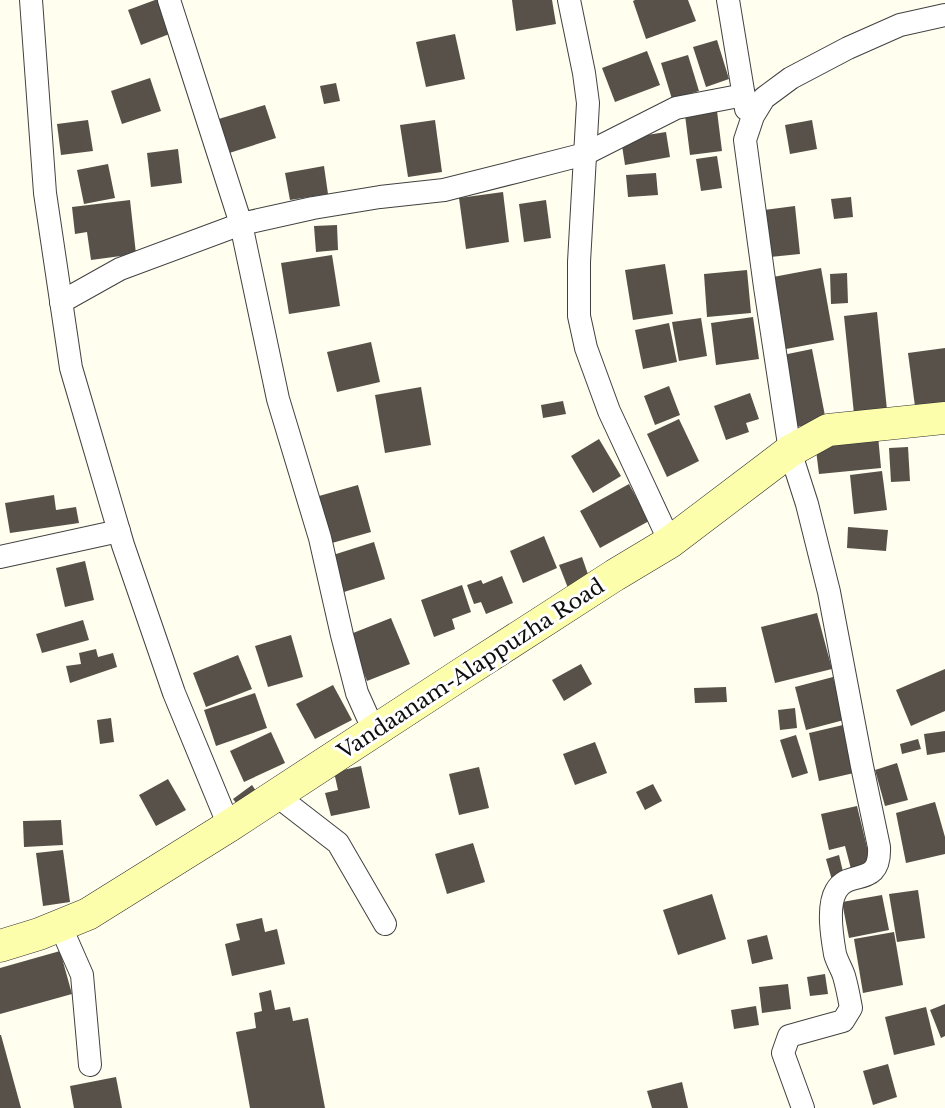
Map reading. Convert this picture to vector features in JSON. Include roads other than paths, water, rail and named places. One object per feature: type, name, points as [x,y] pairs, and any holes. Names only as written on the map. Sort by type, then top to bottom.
[{"type":"main road","name":"Vandaanam-Alappuzha Road","points":[[0,946],[39,934],[88,914],[229,826],[670,542],[790,451],[828,430],[945,418]]},
{"type":"street","points":[[31,0],[45,193],[71,368],[119,531],[174,693],[229,826]]},
{"type":"street","points":[[169,0],[241,224],[278,399],[320,538],[357,693],[374,731]]},
{"type":"street","points":[[569,0],[588,104],[579,262],[579,316],[586,348],[609,411],[670,542]]},
{"type":"street","points":[[728,0],[749,128]]},
{"type":"street","points":[[802,1108],[783,1053],[789,1036],[843,1021],[851,1008],[844,975],[836,956],[831,918],[832,899],[837,888],[845,882],[869,873],[876,868],[880,858],[829,592],[807,504],[790,451],[745,140],[753,116],[764,98],[791,78],[848,48],[900,25],[945,15]]},
{"type":"street","points":[[61,302],[120,269],[241,224],[312,208],[444,190],[585,154],[676,108],[744,95]]},
{"type":"street","points":[[0,557],[119,531]]},
{"type":"street","points":[[276,795],[338,843],[385,924]]},
{"type":"street","points":[[60,925],[82,975],[90,1065]]}]
